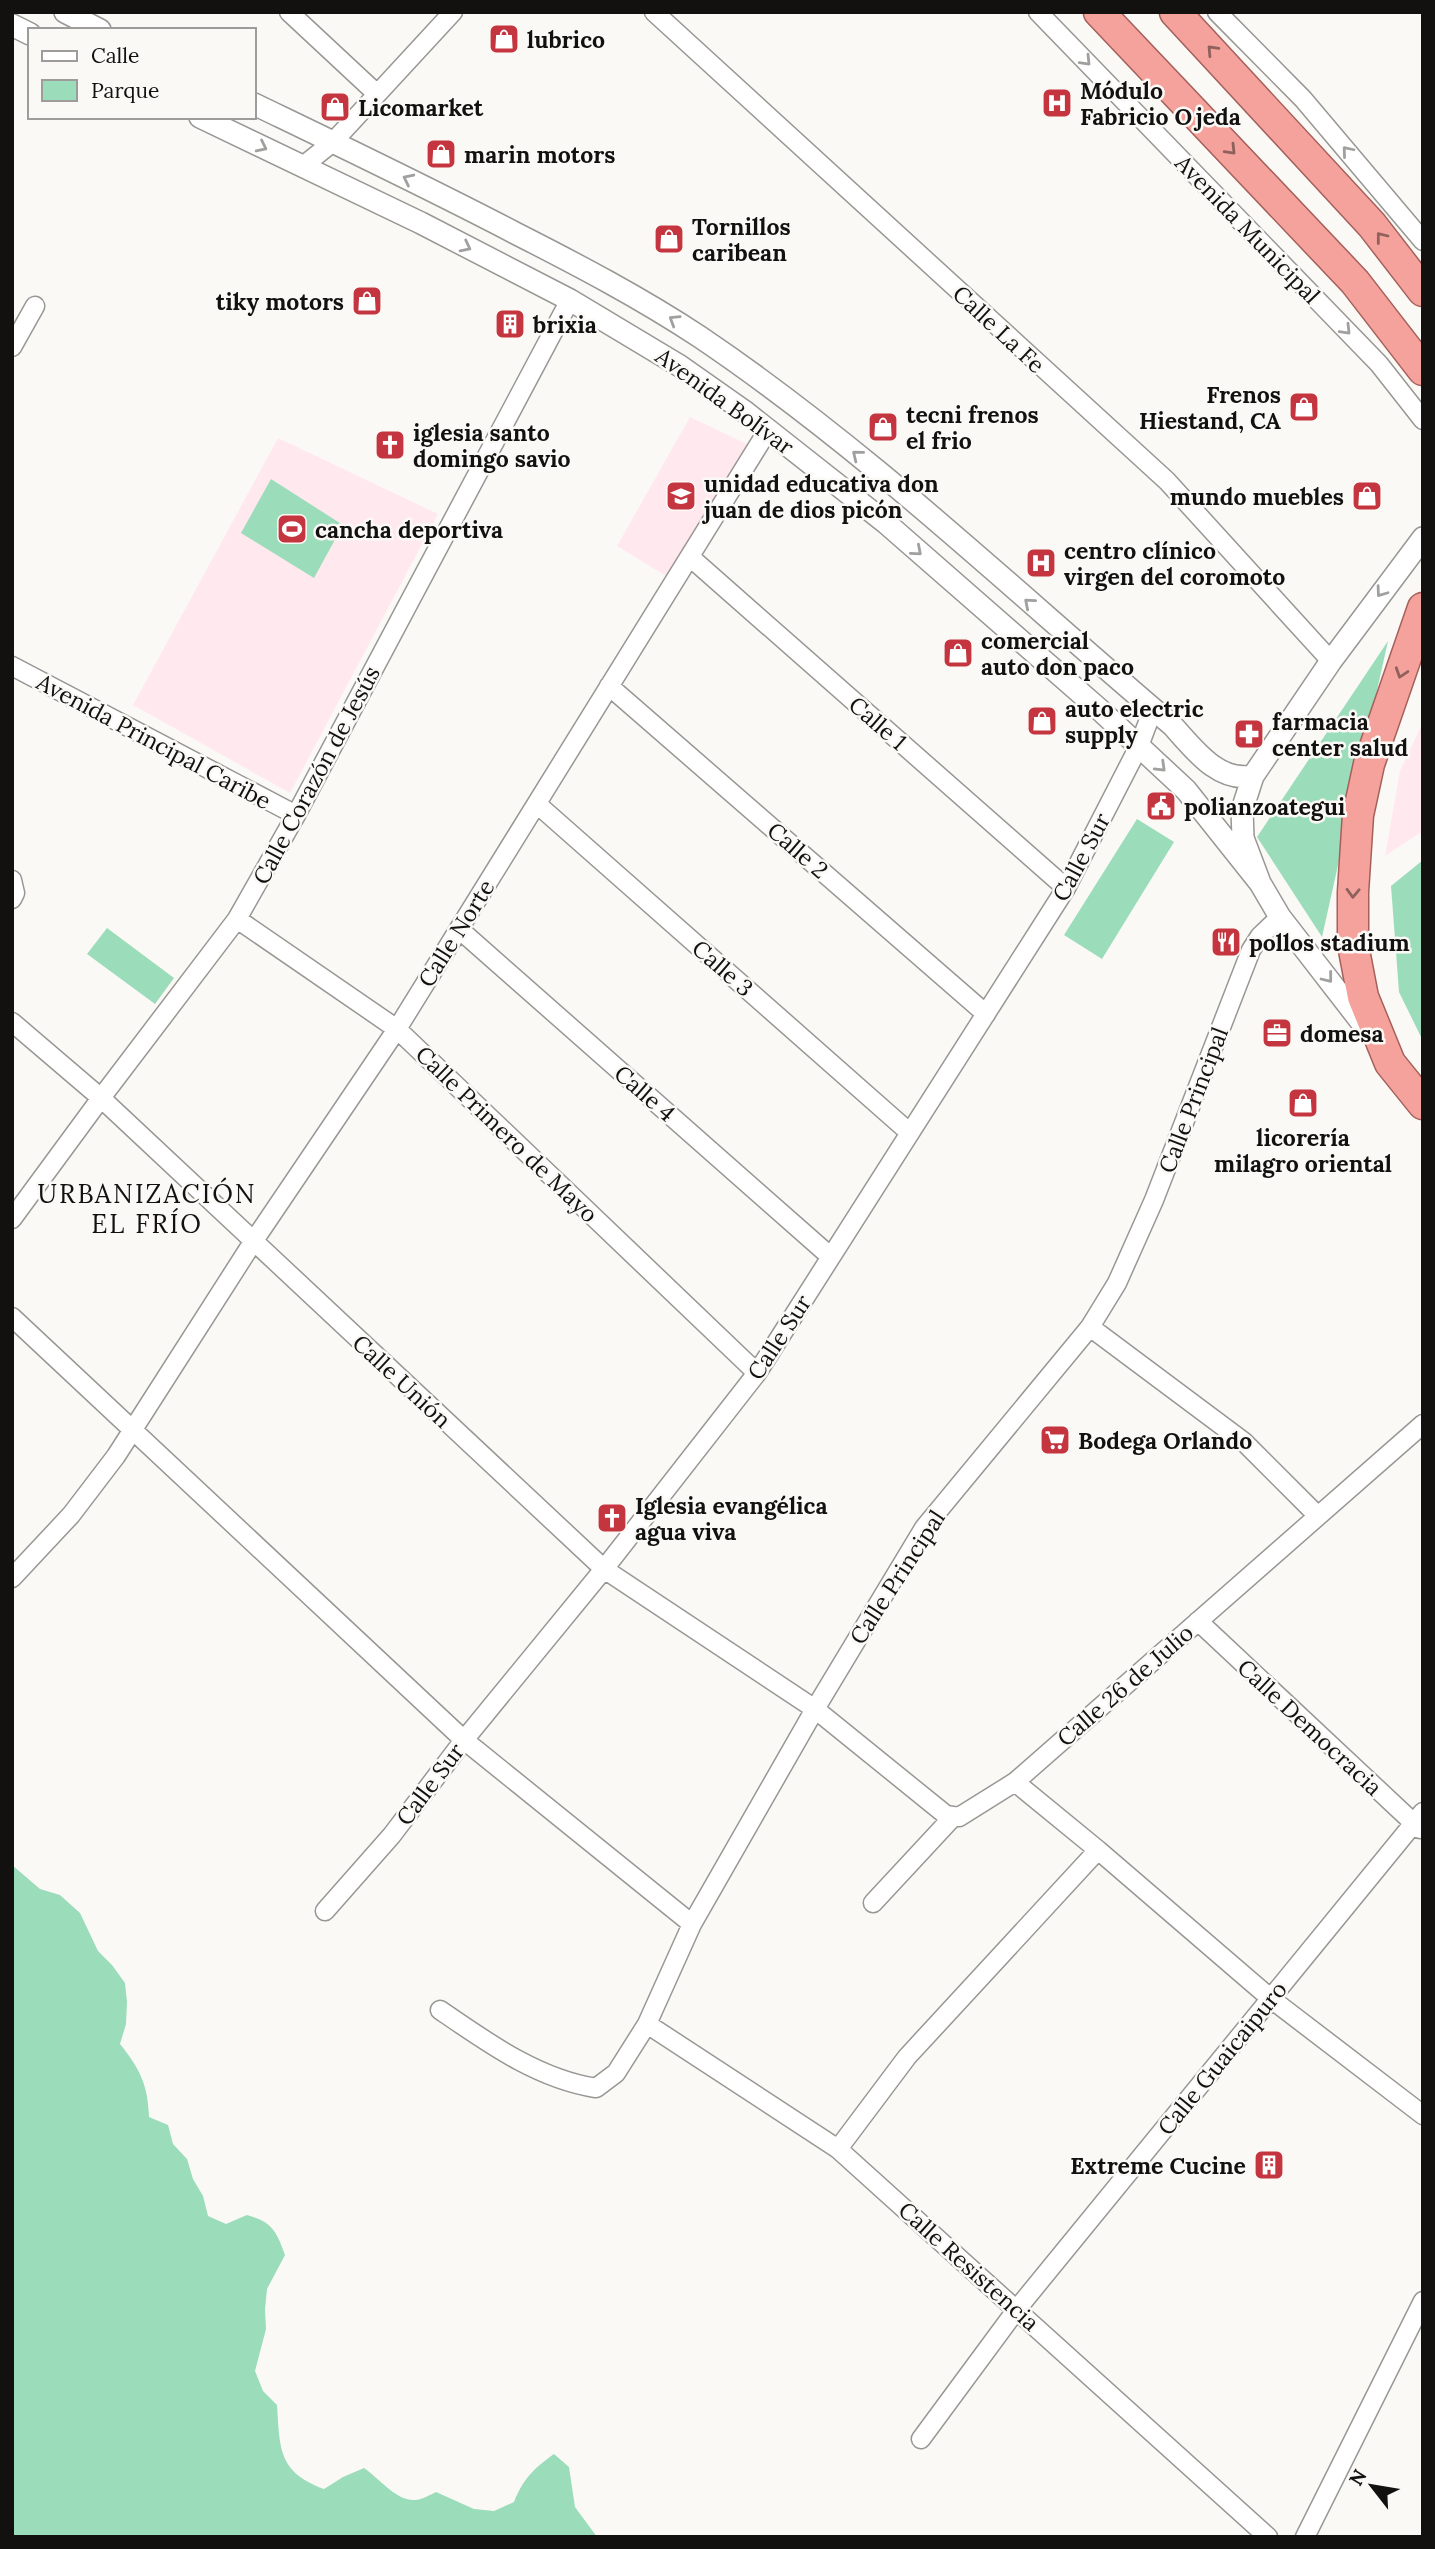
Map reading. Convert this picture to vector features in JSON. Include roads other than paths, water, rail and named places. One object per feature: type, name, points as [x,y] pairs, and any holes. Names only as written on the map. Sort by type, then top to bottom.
[{"type":"highway","name":"Avenida Municipal","points":[[1099,12],[1355,282],[1423,370]]},
{"type":"highway","points":[[1175,12],[1372,225],[1423,291]]},
{"type":"highway","points":[[1423,608],[1369,764],[1358,816],[1353,892],[1353,946],[1363,996],[1390,1062],[1423,1104]]},
{"type":"street","points":[[65,12],[96,28]]},
{"type":"street","points":[[289,12],[377,94]]},
{"type":"street","points":[[303,166],[333,142],[453,12]]},
{"type":"street","name":"Calle La Fe","points":[[654,12],[1167,481],[1331,661]]},
{"type":"street","name":"Avenida Municipal","points":[[1038,12],[1379,364],[1423,420]]},
{"type":"street","points":[[1217,12],[1303,99],[1423,241]]},
{"type":"street","points":[[12,25],[28,33]]},
{"type":"street","name":"Avenida Bolívar","points":[[256,105],[590,271],[700,337],[775,390],[894,485],[1153,709],[1206,761],[1226,774],[1240,779],[1253,776]]},
{"type":"street","name":"Avenida Bolívar","points":[[205,119],[421,223],[570,300],[680,366],[768,430],[886,523],[1139,746],[1186,790],[1260,883]]},
{"type":"street","name":"Calle Corazón de Jesús","points":[[12,1219],[237,919],[296,815],[570,300]]},
{"type":"street","points":[[12,347],[35,306]]},
{"type":"street","name":"Calle Norte","points":[[12,1578],[93,1489],[253,1242],[397,1029],[768,430]]},
{"type":"street","points":[[1390,1062],[1280,917],[1260,883],[1243,838],[1242,810],[1253,776],[1331,661],[1423,538]]},
{"type":"street","name":"Calle 1","points":[[690,557],[1066,888]]},
{"type":"street","name":"Avenida Principal Caribe","points":[[12,666],[296,815]]},
{"type":"street","name":"Calle 2","points":[[609,687],[986,1014]]},
{"type":"street","name":"Calle Sur","points":[[325,1911],[391,1835],[757,1373],[1066,888],[1139,746],[1153,709]]},
{"type":"street","name":"Calle 3","points":[[537,804],[910,1133]]},
{"type":"street","points":[[12,880],[15,893],[12,899]]},
{"type":"street","name":"Calle Principal","points":[[440,2010],[501,2053],[573,2084],[596,2088],[616,2073],[647,2024],[692,1924],[815,1709],[924,1528],[1090,1327],[1117,1283],[1154,1200],[1251,950],[1260,936],[1280,917]]},
{"type":"street","name":"Calle Primero de Mayo","points":[[237,919],[397,1029],[757,1373]]},
{"type":"street","name":"Calle 4","points":[[459,929],[831,1256]]},
{"type":"street","name":"Calle Unión","points":[[12,1022],[101,1098],[604,1569],[815,1709]]},
{"type":"street","points":[[12,1317],[464,1740],[692,1924]]},
{"type":"street","points":[[1090,1327],[1244,1442],[1318,1516]]},
{"type":"street","name":"Calle 26 de Julio","points":[[873,1903],[952,1818],[959,1817],[1015,1782],[1423,1424]]},
{"type":"street","name":"Calle Democracia","points":[[1198,1621],[1420,1823]]},
{"type":"street","points":[[815,1709],[952,1818]]},
{"type":"street","points":[[1015,1782],[1270,1998],[1423,2115]]},
{"type":"street","name":"Calle Guaicaipuro","points":[[921,2439],[1017,2309],[1270,1998],[1420,1823]]},
{"type":"street","points":[[838,2149],[907,2057],[1098,1850]]},
{"type":"street","name":"Calle Resistencia","points":[[647,2024],[838,2149],[1268,2537]]},
{"type":"street","points":[[1305,2537],[1423,2301]]},
{"type":"place","name":"lubrico","points":[[504,39]]},
{"type":"place","name":"Módulo Fabricio Ojeda","points":[[1057,103]]},
{"type":"place","name":"Licomarket","points":[[335,107]]},
{"type":"place","name":"marin motors","points":[[441,154]]},
{"type":"place","name":"Tornillos caribean","points":[[669,239]]},
{"type":"place","name":"tiky motors","points":[[367,301]]},
{"type":"place","name":"brixia","points":[[510,324]]},
{"type":"place","name":"Frenos Hiestand, CA","points":[[1304,407]]},
{"type":"place","name":"tecni frenos el frio","points":[[883,427]]},
{"type":"place","name":"iglesia santo domingo savio","points":[[390,445]]},
{"type":"place","name":"unidad educativa don juan de dios picón","points":[[681,496]]},
{"type":"place","name":"mundo muebles","points":[[1367,496]]},
{"type":"place","name":"cancha deportiva","points":[[292,529]]},
{"type":"place","name":"centro clínico virgen del coromoto","points":[[1041,563]]},
{"type":"place","name":"comercial auto don paco","points":[[958,653]]},
{"type":"place","name":"auto electric supply","points":[[1042,721]]},
{"type":"place","name":"farmacia center salud","points":[[1249,734]]},
{"type":"place","name":"polianzoategui","points":[[1161,806]]},
{"type":"place","name":"pollos stadium","points":[[1226,942]]},
{"type":"place","name":"domesa","points":[[1277,1033]]},
{"type":"place","name":"licorería milagro oriental","points":[[1303,1103]]},
{"type":"place","name":"Bodega Orlando","points":[[1055,1440]]},
{"type":"place","name":"Iglesia evangélica agua viva","points":[[612,1518]]},
{"type":"place","name":"Extreme Cucine","points":[[1269,2165]]},
{"type":"district","name":"URBANIZACIÓN EL FRÍO","points":[[147,1208]]}]
